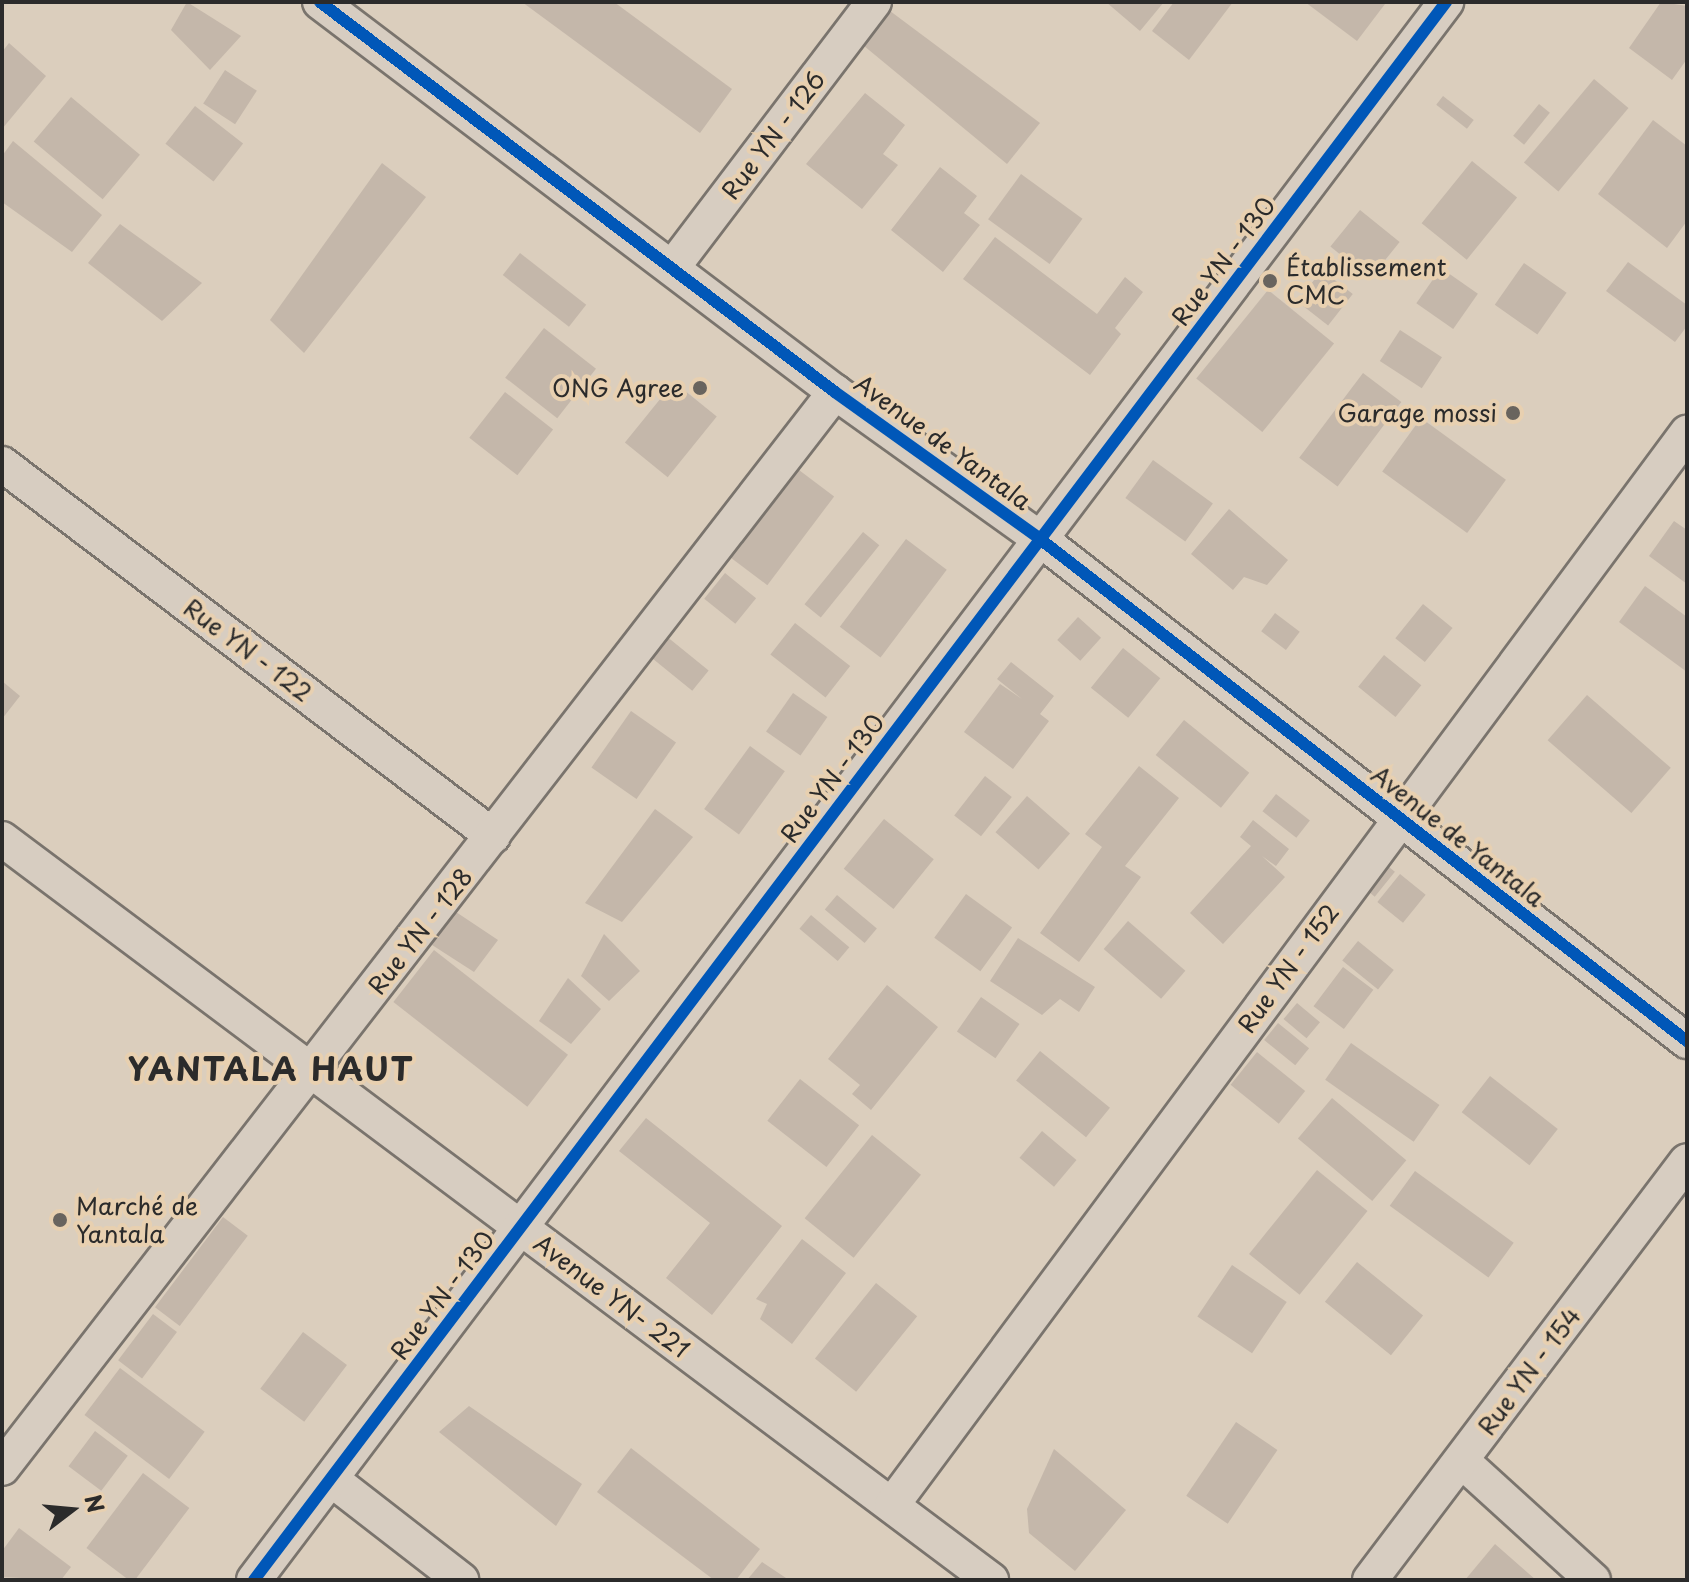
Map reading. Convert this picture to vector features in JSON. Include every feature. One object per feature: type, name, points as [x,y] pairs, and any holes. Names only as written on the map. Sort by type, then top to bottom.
[{"type":"street","name":"Avenue de Yantala","points":[[320,2],[835,392],[1040,539],[1687,1041]]},
{"type":"street","name":"Rue YN - 126","points":[[672,268],[874,2]]},
{"type":"street","name":"Rue YN - 130","points":[[254,1580],[1446,2]]},
{"type":"street","name":"Rue YN - 128","points":[[2,1468],[835,392]]},
{"type":"street","name":"Rue YN - 152","points":[[892,1505],[1398,818],[1687,433]]},
{"type":"street","name":"Rue YN - 122","points":[[2,464],[493,836]]},
{"type":"street","name":"Avenue YN- 221","points":[[2,839],[991,1580]]},
{"type":"street","name":"Rue YN - 154","points":[[1370,1580],[1687,1161]]},
{"type":"street","points":[[1462,1461],[1593,1580]]},
{"type":"street","points":[[331,1479],[461,1580]]},
{"type":"building","points":[[187,2],[241,36],[210,70],[171,30]]},
{"type":"building","points":[[522,2],[614,2],[732,89],[700,133]]},
{"type":"building","points":[[878,2],[1040,123],[1007,164],[852,36]]},
{"type":"building","points":[[1106,2],[1164,2],[1140,31]]},
{"type":"building","points":[[1174,2],[1233,2],[1189,60],[1152,31]]},
{"type":"building","points":[[1305,2],[1382,2],[1385,4],[1357,41]]},
{"type":"building","points":[[1661,2],[1687,6],[1687,59],[1672,80],[1629,48]]},
{"type":"building","points":[[9,43],[46,76],[2,129],[2,52]]},
{"type":"building","points":[[225,70],[257,91],[235,124],[203,104]]},
{"type":"building","points":[[1594,79],[1628,108],[1558,191],[1524,162]]},
{"type":"building","points":[[865,93],[905,125],[883,154],[898,165],[862,209],[806,164]]},
{"type":"building","points":[[1443,96],[1474,120],[1467,129],[1436,105]]},
{"type":"building","points":[[71,97],[140,155],[103,199],[34,141]]},
{"type":"building","points":[[1539,104],[1550,113],[1524,145],[1513,136]]},
{"type":"building","points":[[195,106],[243,144],[214,181],[165,144]]},
{"type":"building","points":[[1653,120],[1687,146],[1687,221],[1667,248],[1598,194]]},
{"type":"building","points":[[13,141],[102,215],[72,252],[2,202],[2,156]]},
{"type":"building","points":[[1472,161],[1517,198],[1467,260],[1422,223]]},
{"type":"building","points":[[382,163],[426,197],[304,353],[270,320]]},
{"type":"building","points":[[940,167],[977,196],[964,213],[980,225],[943,272],[891,230]]},
{"type":"building","points":[[1021,174],[1082,219],[1050,264],[988,219]]},
{"type":"building","points":[[1360,210],[1400,242],[1370,279],[1330,247]]},
{"type":"building","points":[[120,224],[202,283],[162,321],[88,263]]},
{"type":"building","points":[[995,237],[1097,314],[1125,277],[1143,292],[1115,328],[1121,334],[1090,375],[963,279]]},
{"type":"building","points":[[520,253],[586,305],[569,327],[503,275]]},
{"type":"building","points":[[1628,262],[1687,305],[1687,326],[1675,342],[1606,291]]},
{"type":"building","points":[[1524,263],[1567,293],[1537,335],[1495,305]]},
{"type":"building","points":[[1441,268],[1478,294],[1453,329],[1416,303]]},
{"type":"building","points":[[1322,270],[1353,294],[1328,326],[1297,302]]},
{"type":"building","points":[[1268,290],[1334,343],[1262,432],[1196,379]]},
{"type":"building","points":[[544,328],[596,369],[557,418],[505,378]]},
{"type":"building","points":[[1400,330],[1442,357],[1422,388],[1380,361]]},
{"type":"building","points":[[1363,373],[1401,402],[1338,487],[1299,458]]},
{"type":"building","points":[[674,382],[717,417],[668,477],[625,443]]},
{"type":"building","points":[[505,392],[553,430],[517,475],[469,438]]},
{"type":"building","points":[[1421,418],[1506,480],[1467,533],[1382,471]]},
{"type":"building","points":[[1153,460],[1213,503],[1185,542],[1125,498]]},
{"type":"building","points":[[795,467],[834,496],[767,585],[728,556]]},
{"type":"building","points":[[1229,509],[1288,560],[1267,585],[1244,577],[1233,590],[1191,554]]},
{"type":"building","points":[[1674,521],[1687,530],[1687,584],[1649,556]]},
{"type":"building","points":[[863,532],[879,545],[821,617],[804,604]]},
{"type":"building","points":[[906,539],[947,570],[881,658],[840,627]]},
{"type":"building","points":[[725,573],[756,598],[735,624],[704,599]]},
{"type":"building","points":[[1645,586],[1687,617],[1687,672],[1619,622]]},
{"type":"building","points":[[1423,604],[1453,628],[1425,662],[1395,638]]},
{"type":"building","points":[[1275,613],[1300,632],[1286,650],[1261,631]]},
{"type":"building","points":[[1078,617],[1101,638],[1080,661],[1057,640]]},
{"type":"building","points":[[795,623],[850,666],[826,698],[770,655]]},
{"type":"building","points":[[655,627],[709,670],[692,691],[639,647]]},
{"type":"building","points":[[1123,648],[1160,678],[1128,718],[1091,688]]},
{"type":"building","points":[[1384,655],[1421,685],[1396,717],[1358,687]]},
{"type":"building","points":[[1011,662],[1054,696],[1040,714],[1049,721],[1013,769],[964,732],[1000,684],[1022,699],[997,679]]},
{"type":"building","points":[[2,681],[20,696],[2,719]]},
{"type":"building","points":[[793,693],[827,717],[800,756],[766,732]]},
{"type":"building","points":[[1587,695],[1671,768],[1631,813],[1548,740]]},
{"type":"building","points":[[631,711],[676,743],[636,799],[591,768]]},
{"type":"building","points":[[1184,720],[1249,773],[1221,808],[1156,755]]},
{"type":"building","points":[[750,746],[785,771],[739,834],[704,809]]},
{"type":"building","points":[[1139,766],[1179,798],[1125,866],[1141,877],[1079,962],[1040,933],[1102,847],[1085,834]]},
{"type":"building","points":[[985,776],[1012,797],[981,836],[954,815]]},
{"type":"building","points":[[1276,794],[1310,820],[1296,838],[1262,811]]},
{"type":"building","points":[[1027,796],[1070,833],[1039,870],[996,832]]},
{"type":"building","points":[[655,809],[693,837],[622,922],[585,903]]},
{"type":"building","points":[[884,819],[934,859],[893,909],[844,869]]},
{"type":"building","points":[[1253,820],[1289,849],[1276,866],[1262,856],[1285,877],[1223,944],[1190,913],[1251,846],[1240,837]]},
{"type":"building","points":[[1384,863],[1395,872],[1375,897],[1364,888]]},
{"type":"building","points":[[1400,874],[1426,895],[1403,923],[1377,902]]},
{"type":"building","points":[[966,894],[1012,928],[980,971],[934,938]]},
{"type":"building","points":[[837,895],[877,928],[865,943],[825,910]]},
{"type":"building","points":[[456,912],[498,940],[474,972],[429,943]]},
{"type":"building","points":[[811,915],[849,947],[838,961],[799,929]]},
{"type":"building","points":[[1128,921],[1185,971],[1161,999],[1104,949]]},
{"type":"building","points":[[604,934],[640,971],[609,1001],[581,976]]},
{"type":"building","points":[[1018,938],[1095,987],[1079,1012],[1060,999],[1042,1015],[990,981]]},
{"type":"building","points":[[1358,941],[1394,970],[1378,989],[1342,960]]},
{"type":"building","points":[[434,950],[568,1055],[527,1107],[393,1002]]},
{"type":"building","points":[[1343,967],[1373,990],[1344,1029],[1314,1006]]},
{"type":"building","points":[[568,978],[601,1009],[571,1044],[539,1021]]},
{"type":"building","points":[[887,985],[938,1027],[871,1110],[852,1094],[860,1085],[828,1059]]},
{"type":"building","points":[[981,997],[1020,1024],[995,1058],[957,1031]]},
{"type":"building","points":[[1297,1003],[1320,1022],[1306,1038],[1284,1019]]},
{"type":"building","points":[[1278,1023],[1309,1048],[1295,1065],[1264,1040]]},
{"type":"building","points":[[1351,1043],[1439,1105],[1414,1142],[1325,1080]]},
{"type":"building","points":[[1040,1051],[1110,1108],[1086,1137],[1016,1081]]},
{"type":"building","points":[[1257,1052],[1305,1091],[1279,1124],[1231,1085]]},
{"type":"building","points":[[1490,1076],[1558,1129],[1529,1165],[1462,1112]]},
{"type":"building","points":[[800,1079],[859,1125],[826,1167],[767,1121]]},
{"type":"building","points":[[1332,1098],[1406,1160],[1372,1201],[1298,1139]]},
{"type":"building","points":[[646,1118],[782,1226],[712,1315],[666,1278],[710,1223],[619,1151]]},
{"type":"building","points":[[1042,1131],[1076,1160],[1054,1187],[1020,1158]]},
{"type":"building","points":[[872,1135],[921,1175],[854,1258],[805,1218]]},
{"type":"building","points":[[1317,1170],[1368,1211],[1300,1295],[1249,1254]]},
{"type":"building","points":[[1415,1171],[1514,1243],[1488,1277],[1390,1206]]},
{"type":"building","points":[[223,1217],[248,1236],[180,1326],[155,1307]]},
{"type":"building","points":[[802,1239],[846,1273],[792,1344],[760,1319],[767,1304],[756,1299]]},
{"type":"building","points":[[1357,1262],[1423,1315],[1391,1355],[1325,1302]]},
{"type":"building","points":[[1232,1265],[1287,1302],[1252,1353],[1197,1316]]},
{"type":"building","points":[[876,1283],[917,1316],[856,1392],[815,1358]]},
{"type":"building","points":[[153,1314],[177,1332],[142,1378],[118,1360]]},
{"type":"building","points":[[303,1332],[347,1365],[304,1422],[260,1389]]},
{"type":"building","points":[[120,1368],[205,1432],[169,1479],[84,1415]]},
{"type":"building","points":[[469,1406],[582,1484],[556,1526],[439,1432]]},
{"type":"building","points":[[1236,1422],[1277,1450],[1228,1524],[1186,1496]]},
{"type":"building","points":[[95,1431],[128,1456],[101,1491],[69,1466]]},
{"type":"building","points":[[631,1448],[760,1549],[736,1580],[714,1580],[597,1492]]},
{"type":"building","points":[[1054,1449],[1126,1510],[1075,1571],[1029,1533],[1027,1509]]},
{"type":"building","points":[[143,1473],[189,1508],[135,1580],[129,1580],[86,1548]]},
{"type":"building","points":[[19,1528],[71,1567],[61,1580],[2,1577],[2,1551]]},
{"type":"building","points":[[1495,1544],[1536,1580],[1465,1580]]},
{"type":"building","points":[[762,1562],[789,1580],[747,1580]]},
{"type":"cycle path","points":[[320,2],[835,392],[1040,539],[1687,1041]]},
{"type":"cycle path","points":[[254,1580],[1446,2]]},
{"type":"place","name":"Établissement CMC","points":[[1270,281]]},
{"type":"place","name":"ONG Agree","points":[[700,388]]},
{"type":"place","name":"Garage mossi","points":[[1513,413]]},
{"type":"place","name":"Marché de Yantala","points":[[60,1220]]},
{"type":"district","name":"YANTALA HAUT","points":[[271,1068]]}]
